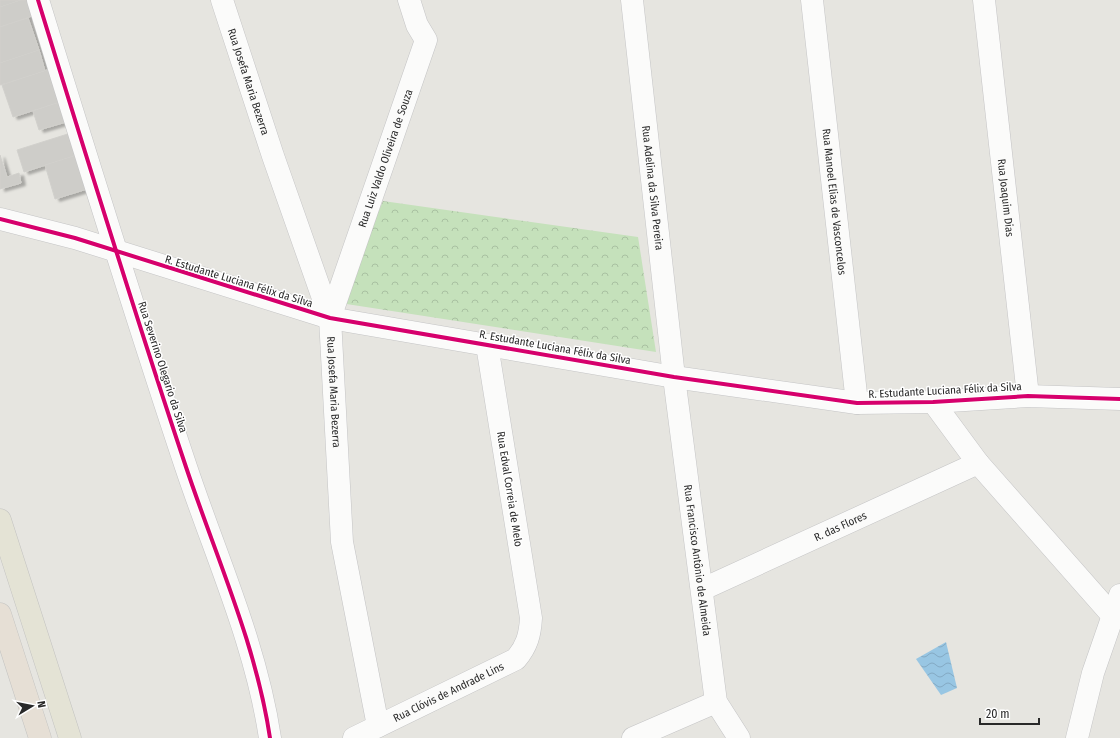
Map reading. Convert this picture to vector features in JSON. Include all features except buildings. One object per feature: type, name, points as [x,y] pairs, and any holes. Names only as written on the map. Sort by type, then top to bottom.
[{"type":"highway","points":[[0,614],[40,738]]},
{"type":"main road","points":[[0,520],[70,738]]},
{"type":"street","name":"Rua Severino Olegario da Silva","points":[[38,0],[116,252],[187,470],[244,630],[264,700],[270,738]]},
{"type":"street","name":"Rua Josefa Maria Bezerra","points":[[222,0],[273,156],[330,318],[342,542],[378,726]]},
{"type":"street","name":"Rua Luiz Valdo Oliveira de Souza","points":[[330,318],[426,40],[417,25],[409,0]]},
{"type":"street","name":"Rua Adelina da Silva Pereira","points":[[632,0],[674,377]]},
{"type":"street","name":"Rua Manoel Elias de Vasconcelos","points":[[812,0],[857,403]]},
{"type":"street","name":"Rua Joaquim Dias","points":[[984,0],[1028,396]]},
{"type":"street","name":"R. Estudante Luciana Félix da Silva","points":[[0,219],[75,238],[330,318],[674,377],[857,403],[933,402],[1028,396],[1120,399]]},
{"type":"street","name":"Rua Edval Correia de Melo","points":[[488,345],[531,618],[530,634]]},
{"type":"street","name":"Rua Francisco Antônio de Almeida","points":[[674,377],[703,589],[716,702],[739,738]]},
{"type":"street","points":[[933,402],[978,463],[1116,605],[1093,673],[1077,738]]},
{"type":"street","name":"R. das Flores","points":[[703,589],[978,463]]},
{"type":"street","name":"Rua Clóvis de Andrade Lins","points":[[354,738],[516,659],[525,648],[530,634]]},
{"type":"street","points":[[644,736],[716,702]]},
{"type":"green space","points":[[383,201],[638,237],[656,352],[340,303]]},
{"type":"water","points":[[946,642],[957,688],[941,695],[916,659]]},
{"type":"cycle path","points":[[38,0],[110,234],[167,409],[245,635],[264,703],[270,738]]},
{"type":"cycle path","points":[[0,219],[75,238],[330,318],[674,377],[857,403],[933,402],[1028,396],[1120,399]]}]
